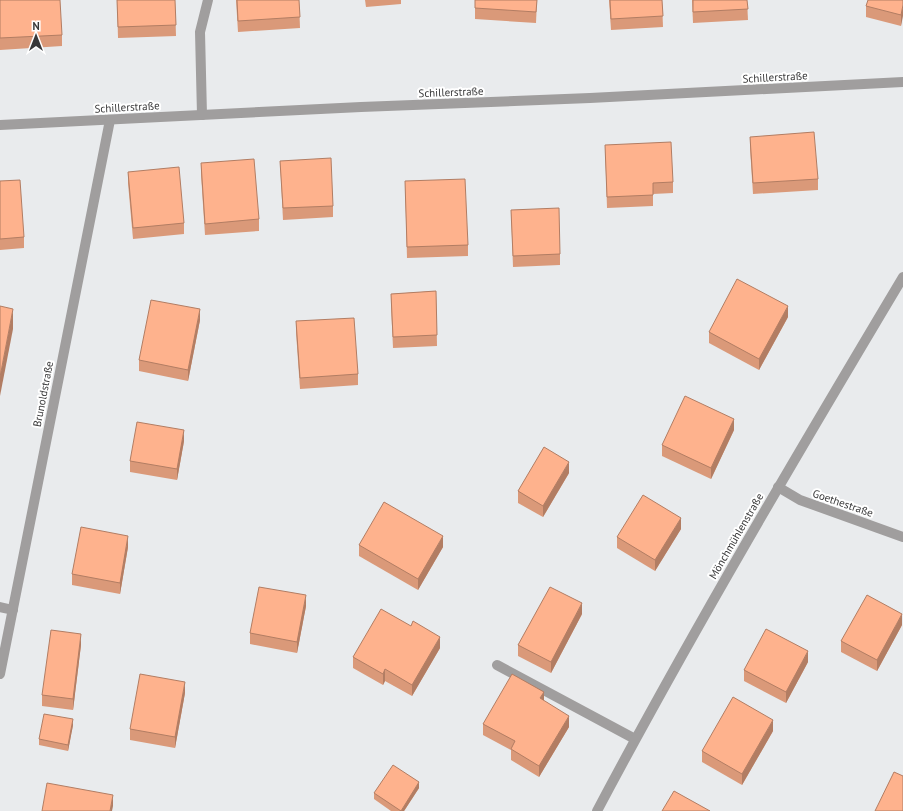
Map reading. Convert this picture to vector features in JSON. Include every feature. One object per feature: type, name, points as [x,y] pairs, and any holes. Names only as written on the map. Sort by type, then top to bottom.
[{"type":"street","points":[[202,115],[200,32],[208,0]]},
{"type":"street","name":"Schillerstraße","points":[[0,125],[903,82]]},
{"type":"street","name":"Brunoldstraße","points":[[0,674],[110,120]]},
{"type":"street","name":"Mönchmühlenstraße","points":[[597,811],[635,739],[778,487],[903,277]]},
{"type":"street","name":"Goethestraße","points":[[778,487],[800,500],[903,537]]},
{"type":"street","points":[[0,607],[13,610]]},
{"type":"street","points":[[497,665],[635,739]]},
{"type":"building","points":[[0,0],[60,0],[62,35],[0,38]]},
{"type":"building","points":[[117,0],[175,0],[176,25],[118,27]]},
{"type":"building","points":[[237,0],[299,0],[300,17],[238,21]]},
{"type":"building","points":[[475,0],[537,0],[536,12],[475,8]]},
{"type":"building","points":[[610,0],[662,0],[663,16],[611,19]]},
{"type":"building","points":[[693,0],[747,0],[748,9],[693,12]]},
{"type":"building","points":[[868,0],[903,0],[901,15],[866,6]]},
{"type":"building","points":[[814,132],[818,179],[753,183],[750,137]]},
{"type":"building","points":[[671,142],[673,182],[653,183],[653,195],[607,197],[605,145]]},
{"type":"building","points":[[331,158],[333,206],[283,208],[280,161]]},
{"type":"building","points":[[254,159],[259,219],[205,224],[201,163]]},
{"type":"building","points":[[179,167],[184,223],[133,228],[128,172]]},
{"type":"building","points":[[465,179],[468,245],[407,247],[405,181]]},
{"type":"building","points":[[20,180],[24,237],[0,239],[0,181]]},
{"type":"building","points":[[559,208],[560,254],[513,256],[511,210]]},
{"type":"building","points":[[737,279],[788,306],[759,359],[709,332]]},
{"type":"building","points":[[436,291],[437,335],[393,337],[391,294]]},
{"type":"building","points":[[151,300],[200,309],[188,370],[139,360]]},
{"type":"building","points":[[0,306],[13,309],[0,377]]},
{"type":"building","points":[[354,318],[358,374],[300,378],[296,321]]},
{"type":"building","points":[[685,396],[734,419],[711,468],[662,445]]},
{"type":"building","points":[[137,422],[184,430],[177,469],[130,461]]},
{"type":"building","points":[[544,447],[569,462],[543,506],[518,491]]},
{"type":"building","points":[[643,495],[681,518],[655,560],[617,537]]},
{"type":"building","points":[[384,502],[443,536],[418,579],[359,545]]},
{"type":"building","points":[[81,527],[128,536],[120,583],[72,574]]},
{"type":"building","points":[[259,587],[306,595],[297,642],[250,633]]},
{"type":"building","points":[[550,587],[582,603],[551,662],[518,645]]},
{"type":"building","points":[[867,595],[902,614],[877,660],[841,641]]},
{"type":"building","points":[[381,609],[411,626],[413,621],[440,637],[412,685],[385,669],[383,674],[353,657]]},
{"type":"building","points":[[766,629],[808,651],[786,692],[744,670]]},
{"type":"building","points":[[51,630],[81,634],[73,699],[42,695]]},
{"type":"building","points":[[140,674],[185,682],[175,737],[130,729]]},
{"type":"building","points":[[512,674],[544,692],[540,698],[569,716],[539,766],[511,749],[515,741],[483,724]]},
{"type":"building","points":[[733,697],[773,720],[742,774],[702,751]]},
{"type":"building","points":[[44,714],[73,719],[68,745],[39,739]]},
{"type":"building","points":[[393,765],[419,782],[401,811],[374,793]]},
{"type":"building","points":[[894,772],[903,776],[903,811],[875,811]]},
{"type":"building","points":[[47,783],[113,795],[110,811],[42,811]]},
{"type":"building","points":[[674,791],[710,811],[662,811]]}]
